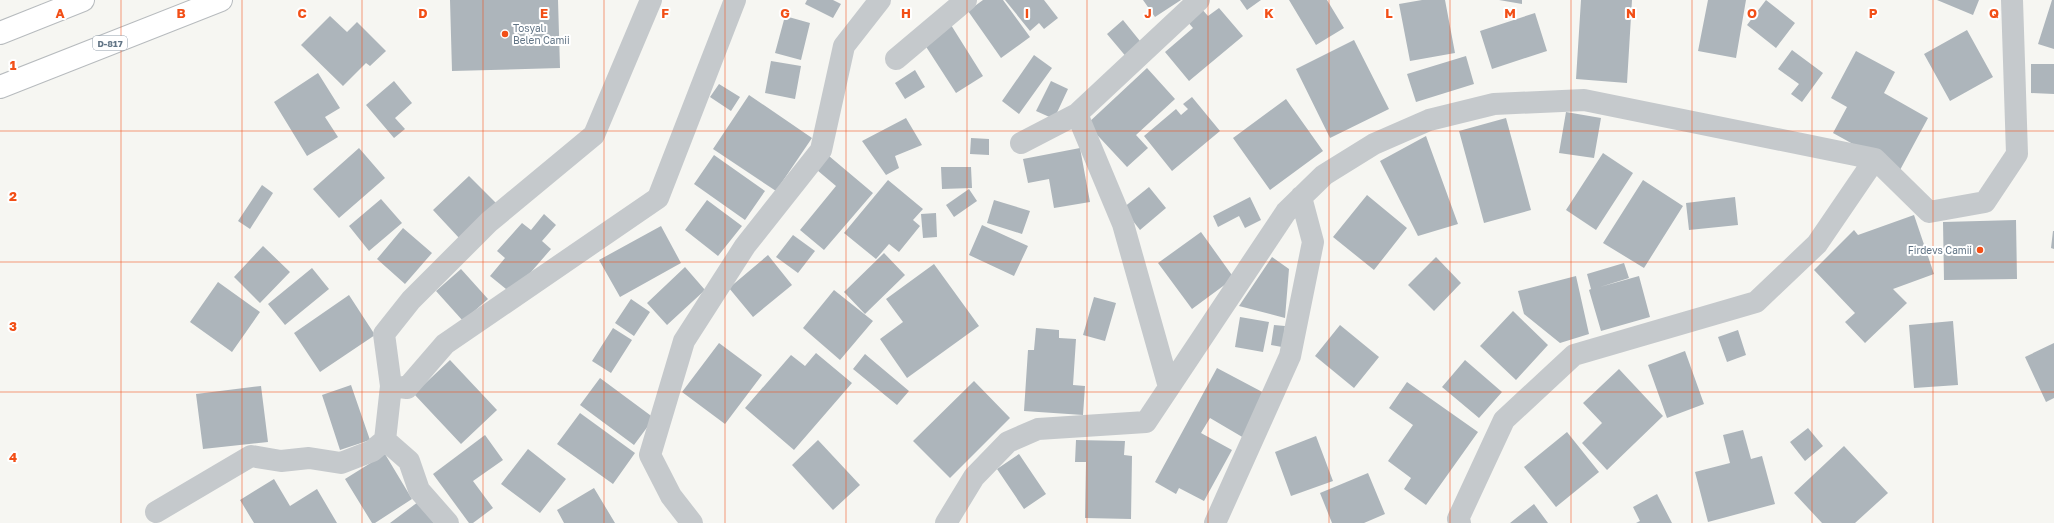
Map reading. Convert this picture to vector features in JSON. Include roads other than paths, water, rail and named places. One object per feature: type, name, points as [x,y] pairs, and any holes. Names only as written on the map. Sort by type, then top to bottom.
[{"type":"highway","points":[[0,33],[84,0]]},
{"type":"highway","name":"D-817","points":[[0,87],[221,0]]},
{"type":"street","points":[[156,512],[251,456],[281,462],[309,458],[341,463],[372,451],[385,440],[391,386],[384,334],[411,300],[490,222],[594,136],[651,0]]},
{"type":"street","points":[[391,386],[407,388],[445,344],[658,198],[736,0]]},
{"type":"street","points":[[692,523],[671,496],[650,455],[684,341],[745,246],[821,150],[844,46],[880,0]]},
{"type":"street","points":[[896,59],[966,0]]},
{"type":"street","points":[[1021,143],[1077,114],[1199,0]]},
{"type":"street","points":[[946,523],[974,477],[1008,442],[1038,429],[1146,422],[1286,212],[1324,175],[1374,144],[1429,120],[1494,104],[1584,100],[1874,159],[1929,212],[1985,202],[2017,154],[2012,0]]},
{"type":"street","points":[[1077,114],[1123,224],[1169,387]]},
{"type":"street","points":[[1460,523],[1458,519],[1504,420],[1574,355],[1756,302],[1816,244],[1874,159]]},
{"type":"street","points":[[1214,523],[1290,356],[1313,242],[1302,197]]},
{"type":"street","points":[[385,440],[409,461],[419,490],[448,523]]},
{"type":"place","name":"Tosyalı Belen Camii","points":[[505,34]]},
{"type":"place","name":"Firdevs Camii","points":[[1980,250]]}]
